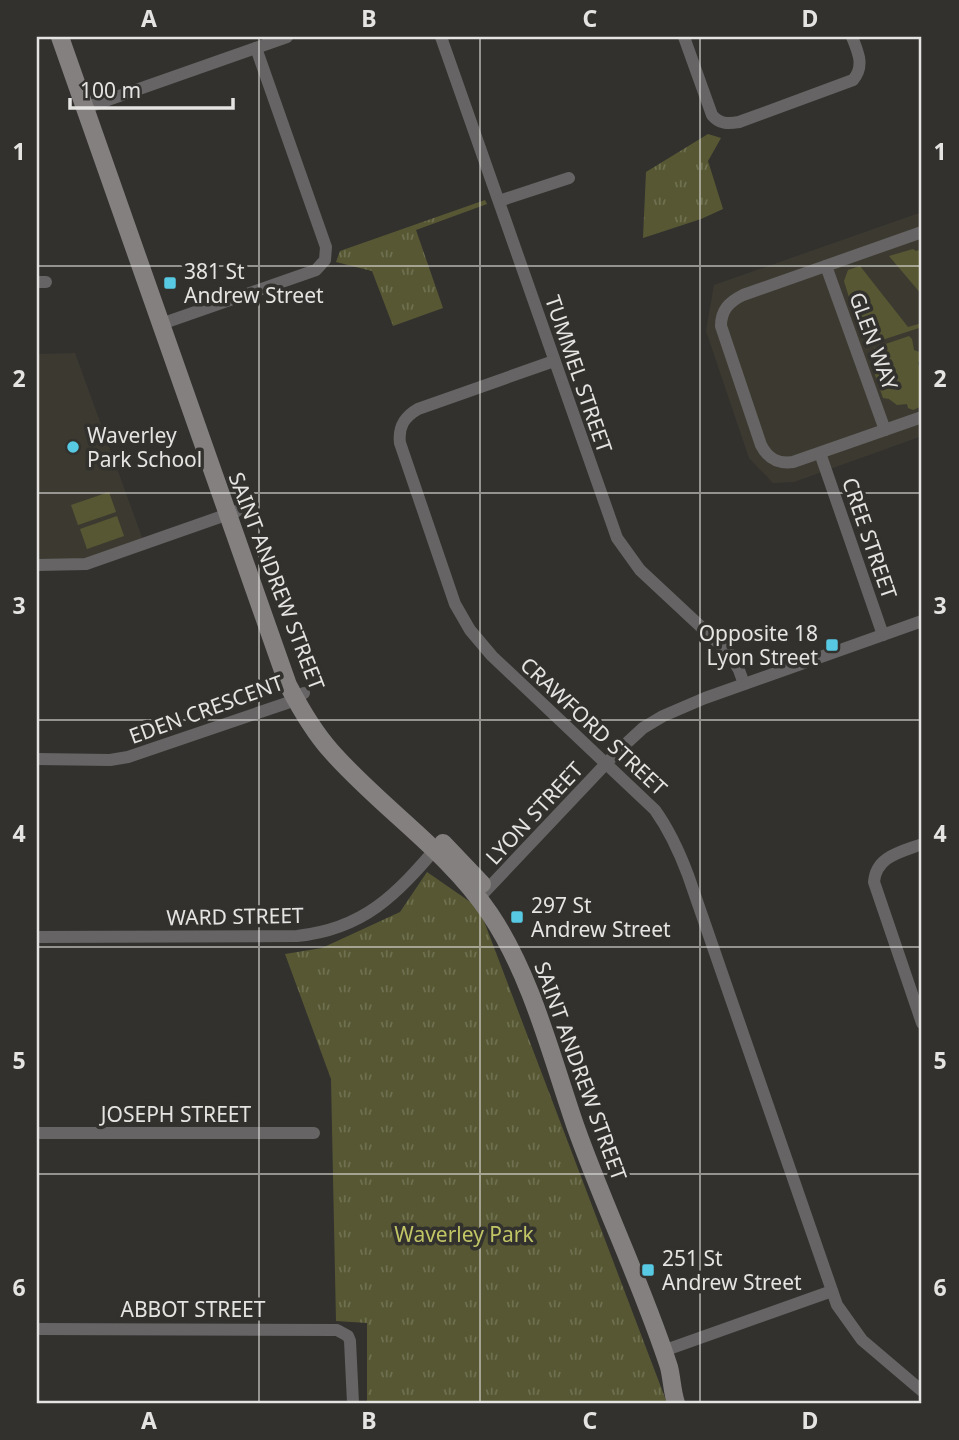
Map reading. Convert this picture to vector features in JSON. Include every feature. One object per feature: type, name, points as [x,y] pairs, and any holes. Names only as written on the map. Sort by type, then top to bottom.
[{"type":"street","name":"SAINT ANDREW STREET","points":[[60,37],[90,106],[166,322],[232,513],[281,669],[300,696],[313,728],[330,751],[438,846],[483,894],[524,980],[598,1189],[620,1234],[670,1370],[676,1403]]},
{"type":"street","name":"SAINT ANDREW STREET","points":[[72,37],[90,106]]},
{"type":"street","points":[[90,106],[287,37]]},
{"type":"street","name":"TUMMEL STREET","points":[[441,37],[607,514],[623,548],[640,570],[729,653],[744,684]]},
{"type":"street","points":[[684,37],[712,115],[726,123],[739,121],[853,80],[860,69],[860,62],[852,37]]},
{"type":"street","points":[[166,322],[316,270],[322,265],[326,255],[326,247],[256,48]]},
{"type":"street","points":[[499,201],[569,178]]},
{"type":"street","points":[[922,232],[743,295],[727,306],[721,318],[723,334],[765,453],[771,458],[786,463],[922,417]]},
{"type":"street","name":"GLEN WAY","points":[[826,266],[885,430]]},
{"type":"street","name":"CRAWFORD STREET","points":[[554,361],[418,409],[405,420],[399,434],[455,604],[466,624],[492,656],[655,810],[674,839],[832,1291],[844,1318],[862,1340],[922,1391]]},
{"type":"street","name":"CREE STREET","points":[[820,453],[883,635]]},
{"type":"street","points":[[37,565],[86,564],[232,513]]},
{"type":"street","name":"LYON STREET","points":[[483,894],[636,734],[663,716],[705,698],[922,621]]},
{"type":"street","name":"EDEN CRESCENT","points":[[37,760],[110,760],[128,757],[300,696]]},
{"type":"street","points":[[922,845],[882,862],[877,868],[874,882],[922,1023]]},
{"type":"street","name":"WARD STREET","points":[[37,937],[265,937],[315,934],[351,923],[380,907],[438,846]]},
{"type":"street","name":"JOSEPH STREET","points":[[37,1133],[314,1133]]},
{"type":"street","points":[[663,1351],[832,1291]]},
{"type":"street","name":"ABBOT STREET","points":[[37,1329],[337,1330],[348,1336],[351,1348],[353,1403]]},
{"type":"street","name":"SAINT ANDREW STREET","points":[[670,1370],[684,1391],[688,1403]]},
{"type":"shaded area","points":[[922,212],[922,436],[794,482],[773,483],[749,458],[706,331],[714,285]]},
{"type":"shaded area","name":"Waverley Park School","points":[[75,353],[143,540],[82,561],[37,560],[37,354]]},
{"type":"green space","points":[[708,134],[721,138],[708,161],[723,209],[643,238],[646,172]]},
{"type":"green space","points":[[485,200],[487,204],[416,230],[443,308],[393,326],[372,271],[336,262],[340,251]]},
{"type":"green space","points":[[922,249],[922,295],[889,256]]},
{"type":"green space","points":[[860,266],[908,327],[922,323],[922,327],[879,341],[863,327],[858,327],[844,281],[848,270]]},
{"type":"green space","points":[[909,336],[914,350],[922,353],[922,359],[918,362],[922,406],[913,410],[908,408],[907,404],[897,405],[883,398],[872,366],[875,362],[874,348]]},
{"type":"green space","points":[[109,492],[116,512],[78,525],[71,505]]},
{"type":"green space","points":[[117,516],[124,536],[87,549],[80,529]]},
{"type":"green space","name":"Waverley Park","points":[[427,872],[479,908],[667,1403],[367,1403],[367,1323],[336,1321],[331,1079],[285,954],[322,948],[400,912]]},
{"type":"place","name":"381 St Andrew Street","points":[[170,283]]},
{"type":"place","name":"Waverley Park School","points":[[73,447]]},
{"type":"place","name":"Opposite 18 Lyon Street","points":[[832,645]]},
{"type":"place","name":"297 St Andrew Street","points":[[517,917]]},
{"type":"place","name":"251 St Andrew Street","points":[[648,1270]]}]
